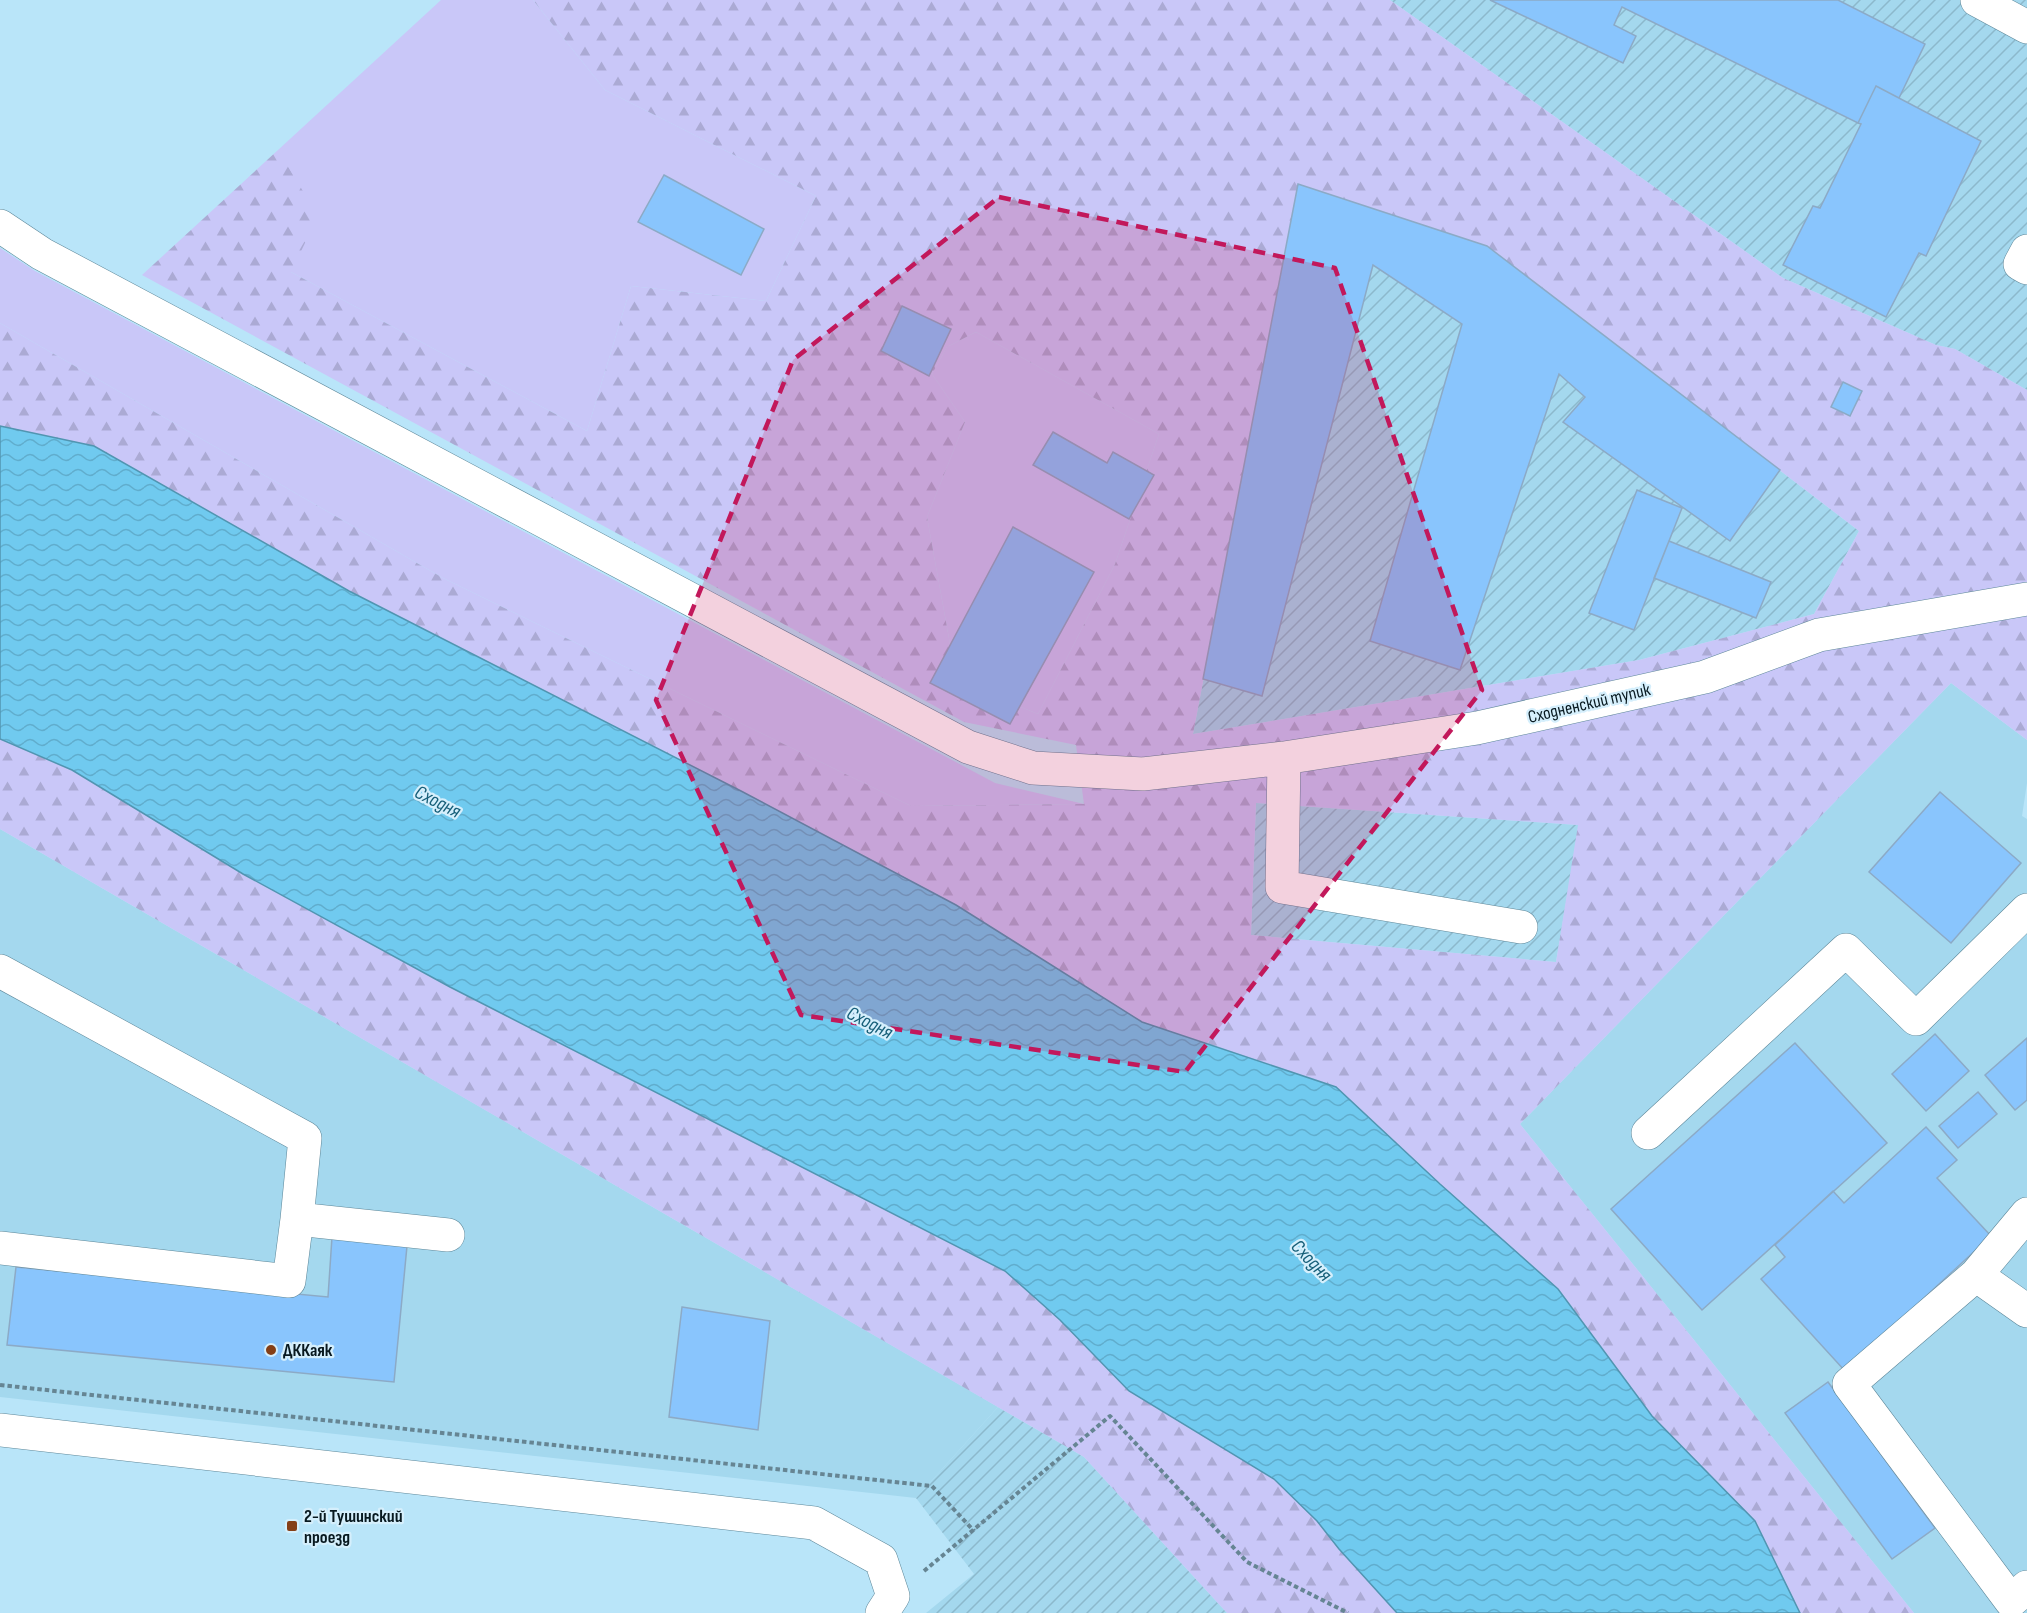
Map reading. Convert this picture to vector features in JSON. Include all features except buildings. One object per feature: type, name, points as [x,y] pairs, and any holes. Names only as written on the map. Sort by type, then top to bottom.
[{"type":"street","points":[[1977,0],[2027,27]]},
{"type":"street","name":"Сходненский тупик","points":[[0,226],[53,260],[968,747],[1033,768],[1143,774],[1284,758],[1477,728],[1705,677],[1819,635],[2027,599]]},
{"type":"street","points":[[2027,251],[2020,264],[2027,268]]},
{"type":"street","points":[[1284,758],[1282,887],[1521,927]]},
{"type":"street","points":[[1648,1133],[1846,950],[1916,1019],[2027,910]]},
{"type":"street","points":[[0,971],[305,1138],[289,1281],[0,1248]]},
{"type":"street","points":[[2027,1214],[1976,1275],[1849,1384],[2011,1601],[2027,1587]]},
{"type":"street","points":[[297,1219],[448,1235]]},
{"type":"street","points":[[1976,1275],[2027,1311]]},
{"type":"street","points":[[0,1430],[814,1523],[881,1560],[888,1605]]},
{"type":"path","points":[[0,1385],[932,1486],[974,1531]]},
{"type":"path","points":[[888,1605],[1110,1416],[1247,1562],[1348,1613]]},
{"type":"highlighted area","points":[[999,197],[1335,268],[1482,690],[1185,1072],[801,1015],[656,700],[793,360]]},
{"type":"shaded area","points":[[1390,0],[2027,0],[2027,390],[1955,349],[1936,345],[1783,278]]},
{"type":"shaded area","points":[[1298,184],[1487,246],[1859,531],[1814,614],[1639,660],[1193,734]]},
{"type":"shaded area","points":[[1951,683],[2027,740],[2027,783],[2022,816],[2027,819],[2027,1613],[1914,1613],[1520,1124]]},
{"type":"shaded area","points":[[1256,803],[1579,825],[1556,962],[1251,935]]},
{"type":"shaded area","points":[[0,829],[998,1407],[916,1498],[0,1397]]},
{"type":"shaded area","points":[[998,1407],[1084,1457],[1227,1613],[926,1613],[974,1574],[916,1498]]},
{"type":"green space","points":[[441,0],[533,0],[605,90],[816,196],[766,301],[631,286],[587,431],[291,272],[278,150]]},
{"type":"green space","points":[[533,0],[1390,0],[1783,278],[1936,345],[1955,349],[2027,390],[2027,740],[1951,683],[1520,1124],[1914,1613],[1800,1613],[1755,1521],[1652,1416],[1440,1184],[1336,1087],[1142,1022],[956,905],[741,791],[349,591],[94,446],[0,426],[0,323],[443,578],[911,806],[1084,804],[1076,745],[964,722],[142,275],[278,150],[318,216],[291,272],[587,431],[631,286],[766,301],[816,196],[605,90]],"holes":[[[1298,185],[1487,246],[1859,531],[1814,614],[1639,660],[1193,734]],[[976,332],[1159,434],[1115,564],[1038,714],[963,683],[950,644],[927,517],[965,422],[932,374],[947,347]],[[1256,803],[1578,825],[1556,962],[1251,935]]]},
{"type":"green space","points":[[0,248],[35,271],[995,783],[1084,804],[911,806],[443,578],[0,323]]},
{"type":"green space","points":[[976,332],[1159,434],[1115,564],[1038,714],[962,683],[950,644],[927,517],[965,422],[932,374],[947,347]]},
{"type":"green space","points":[[0,739],[72,770],[243,874],[450,987],[1005,1271],[1060,1320],[1129,1391],[1274,1479],[1317,1521],[1397,1613],[1227,1613],[1084,1457],[0,829]]},
{"type":"water","name":"Сходня","points":[[0,426],[94,446],[349,591],[741,791],[956,905],[1142,1022],[1336,1087],[1558,1289],[1652,1416],[1755,1521],[1800,1613],[1397,1613],[1317,1521],[1274,1479],[1129,1391],[1060,1320],[1005,1271],[450,987],[243,874],[72,770],[0,739]]},
{"type":"place","name":"ДККаяк","points":[[271,1350]]},
{"type":"place","name":"2-й Тушинский проезд","points":[[292,1526]]}]
